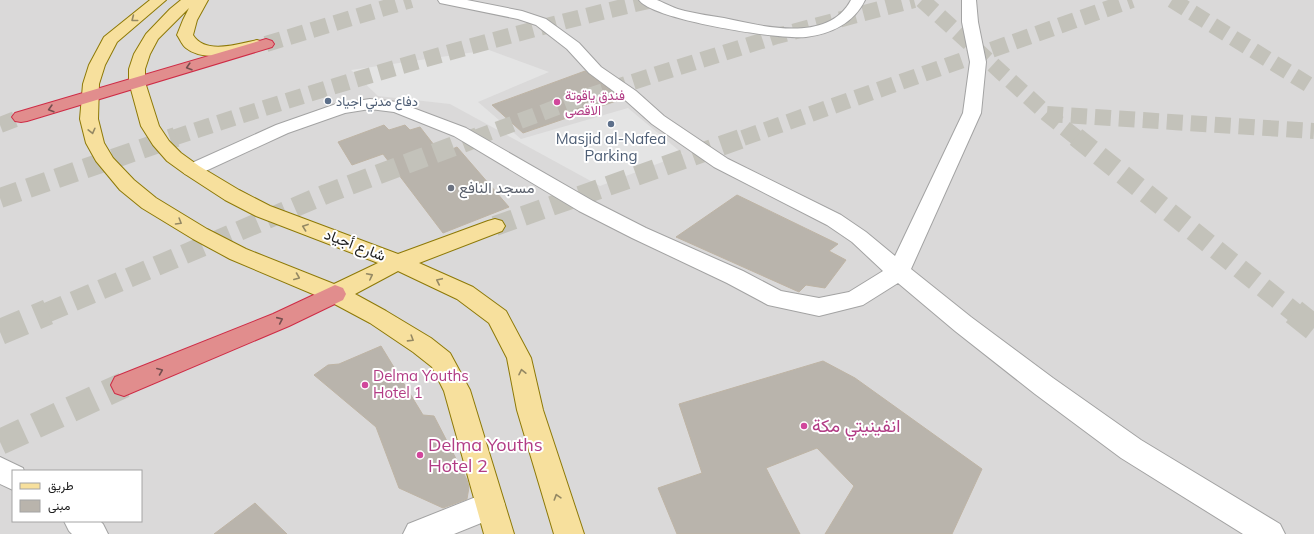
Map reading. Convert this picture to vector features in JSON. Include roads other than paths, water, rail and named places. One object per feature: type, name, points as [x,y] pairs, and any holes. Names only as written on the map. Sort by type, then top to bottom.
[{"type":"highway","points":[[21,117],[266,44]]},
{"type":"highway","points":[[124,386],[281,320],[335,294]]},
{"type":"main road","points":[[159,0],[110,40],[97,66],[91,84],[89,119],[95,143],[105,161],[127,185],[149,203],[200,234],[238,254],[335,294],[384,321],[422,345],[441,360],[457,390],[499,534]]},
{"type":"main road","name":"شارع أجياد","points":[[190,0],[175,12],[151,37],[142,54],[138,69],[137,82],[150,126],[162,145],[174,157],[192,170],[232,195],[263,211],[398,262],[465,294],[498,318],[519,358],[530,410],[569,534]]},
{"type":"main road","points":[[201,0],[190,20],[185,35],[192,45],[203,50],[222,51],[266,44]]},
{"type":"main road","points":[[335,294],[398,262],[495,226]]},
{"type":"street","points":[[445,0],[522,15],[541,22],[573,46],[595,70],[630,95],[658,120],[721,163],[834,220],[859,237],[969,329],[1131,449],[1270,534]]},
{"type":"street","points":[[646,0],[670,12],[693,18],[746,28],[798,33],[823,29],[852,12],[858,0]]},
{"type":"street","points":[[192,170],[276,131],[335,110],[370,104],[397,107],[460,132],[586,206],[639,233],[735,277],[776,299],[819,307],[855,299],[899,271],[972,113],[978,62],[970,22],[969,0]]},
{"type":"street","points":[[0,470],[12,476]]},
{"type":"street","points":[[418,534],[491,505]]},
{"type":"street","points":[[80,522],[93,534]]},
{"type":"tunnel","points":[[266,44],[411,0]]},
{"type":"tunnel","points":[[173,138],[292,99],[411,63],[531,30],[652,0]]},
{"type":"tunnel","points":[[475,138],[576,100],[777,36],[914,0]]},
{"type":"tunnel","points":[[922,0],[1047,114],[1077,138]]},
{"type":"tunnel","points":[[743,138],[1132,0]]},
{"type":"tunnel","points":[[1172,0],[1314,88]]},
{"type":"tunnel","points":[[1047,114],[1314,131]]},
{"type":"tunnel","points":[[0,125],[21,117]]},
{"type":"tunnel","points":[[0,198],[176,137]]},
{"type":"tunnel","points":[[46,313],[326,194],[478,137]]},
{"type":"tunnel","points":[[495,226],[746,137]]},
{"type":"tunnel","points":[[1076,137],[1295,313]]},
{"type":"tunnel","points":[[0,332],[48,312]]},
{"type":"tunnel","points":[[1294,312],[1314,328]]},
{"type":"tunnel","points":[[0,442],[124,385]]},
{"type":"place","name":"دفاع مدني اجياد","points":[[328,101]]},
{"type":"place","name":"فندق ياقوتة الاقصى","points":[[557,102]]},
{"type":"place","name":"Masjid al-Nafea Parking","points":[[611,124]]},
{"type":"place","name":"مسجد النافع","points":[[451,188]]},
{"type":"place","name":"Delma Youths Hotel 1","points":[[365,385]]},
{"type":"place","name":"انفينيتي مكة","points":[[804,426]]},
{"type":"place","name":"Delma Youths Hotel 2","points":[[420,455]]}]
